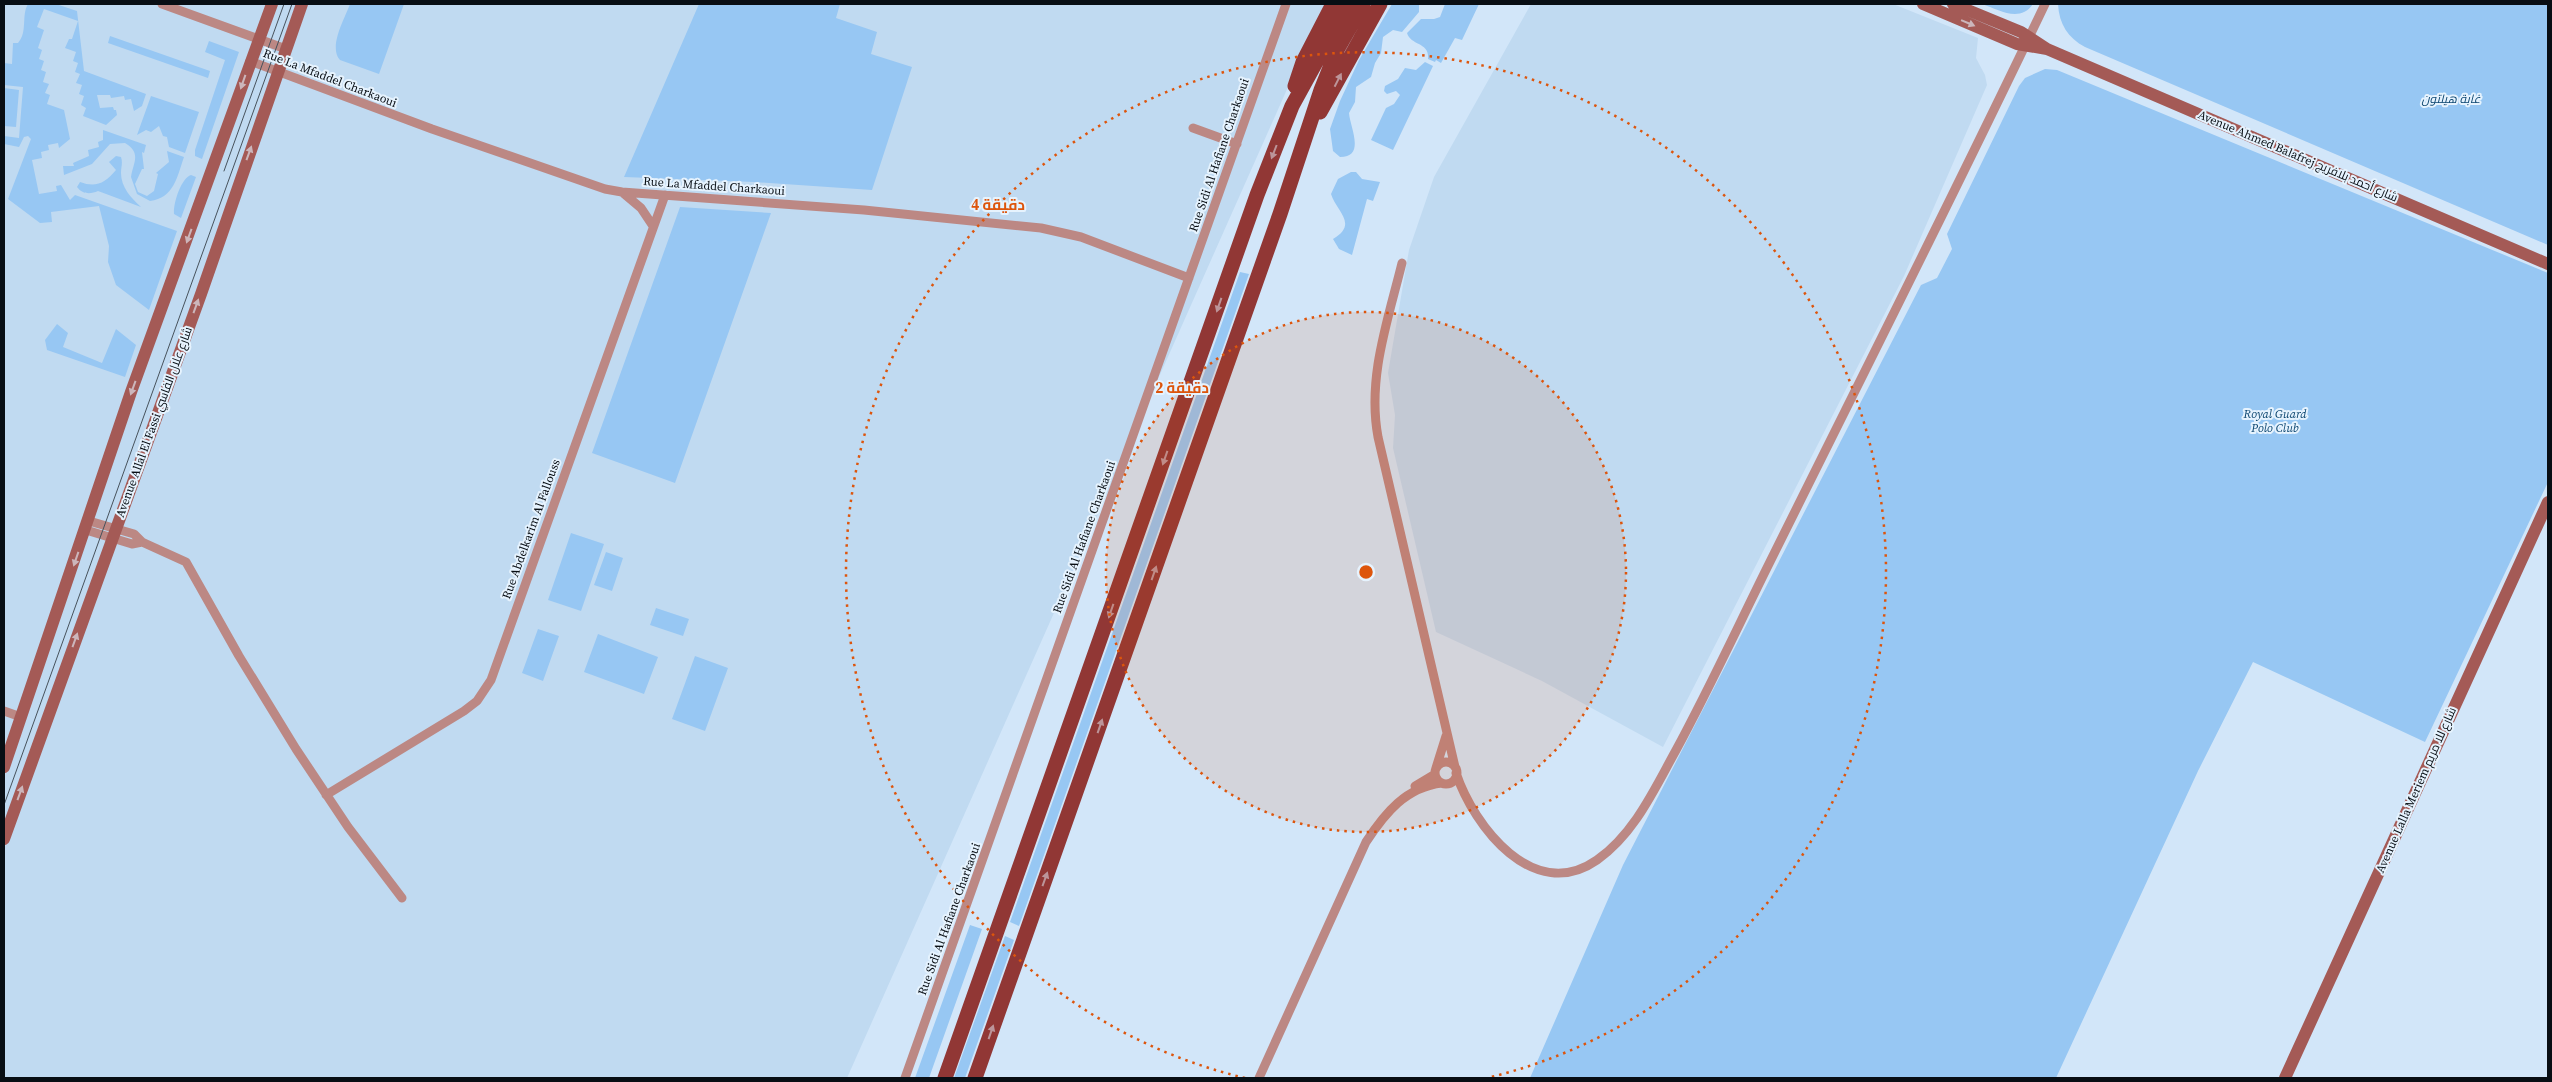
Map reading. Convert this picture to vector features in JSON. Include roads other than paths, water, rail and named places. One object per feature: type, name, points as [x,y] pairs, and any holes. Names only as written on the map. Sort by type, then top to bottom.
[{"type":"main road","points":[[945,1078],[1254,205],[1292,106],[1303,62],[1333,4]]},
{"type":"main road","points":[[1292,106],[1348,4]]},
{"type":"main road","points":[[975,1078],[1313,121],[1321,90],[1338,48],[1363,4]]},
{"type":"main road","points":[[1313,121],[1331,94],[1380,4]]},
{"type":"street","points":[[162,4],[286,49]]},
{"type":"street","points":[[4,767],[131,392],[258,38],[272,4]]},
{"type":"street","name":"Avenue Allal El Fassi شارع علال الفاسي","points":[[4,839],[302,4]]},
{"type":"street","name":"Rue Sidi Al Hafiane Charkaoui","points":[[905,1078],[1286,4]]},
{"type":"street","name":"Avenue Ahmed Balafrej شارع أحمد بلافريج","points":[[1923,4],[2047,49],[2548,264]]},
{"type":"street","name":"Avenue Ahmed Balafrej شارع أحمد بلافريج","points":[[1953,4],[2027,41]]},
{"type":"street","points":[[1402,263],[1376,376],[1375,413],[1456,770],[1467,798],[1490,836],[1503,848],[1531,867],[1542,871],[1568,871],[1589,865],[1614,846],[1631,826],[1653,793],[1722,661],[2045,4]]},
{"type":"street","name":"Rue La Mfaddel Charkaoui","points":[[250,61],[277,73],[590,184],[622,192],[864,210],[1041,228],[1081,237],[1189,278]]},
{"type":"street","points":[[1193,128],[1237,144]]},
{"type":"street","points":[[622,192],[641,208],[653,226]]},
{"type":"street","name":"Rue Abdelkarim Al Fallouss","points":[[326,795],[464,711],[477,701],[491,680],[653,226],[666,195]]},
{"type":"street","name":"Avenue Lalla Meriem شارع للا مريم","points":[[2285,1078],[2548,502]]},
{"type":"street","points":[[87,526],[113,533],[132,544],[142,542],[177,556],[189,566],[243,664],[326,795],[402,898]]},
{"type":"street","points":[[4,711],[21,717]]},
{"type":"street","points":[[1436,771],[1447,733]]},
{"type":"street","points":[[1259,1078],[1356,860],[1377,825],[1419,782],[1436,771],[1445,762],[1456,770]]},
{"type":"street","points":[[1406,795],[1423,786],[1446,783],[1456,770]]},
{"type":"street","points":[[1436,771],[1446,783],[1467,798]]},
{"type":"tram line","points":[[224,171],[284,4]]},
{"type":"tram line","points":[[4,805],[292,4]]},
{"type":"park label","name":"غابة هيلتون","points":[[2451,99]]},
{"type":"park label","name":"Royal Guard Polo Club","points":[[2275,421]]}]
